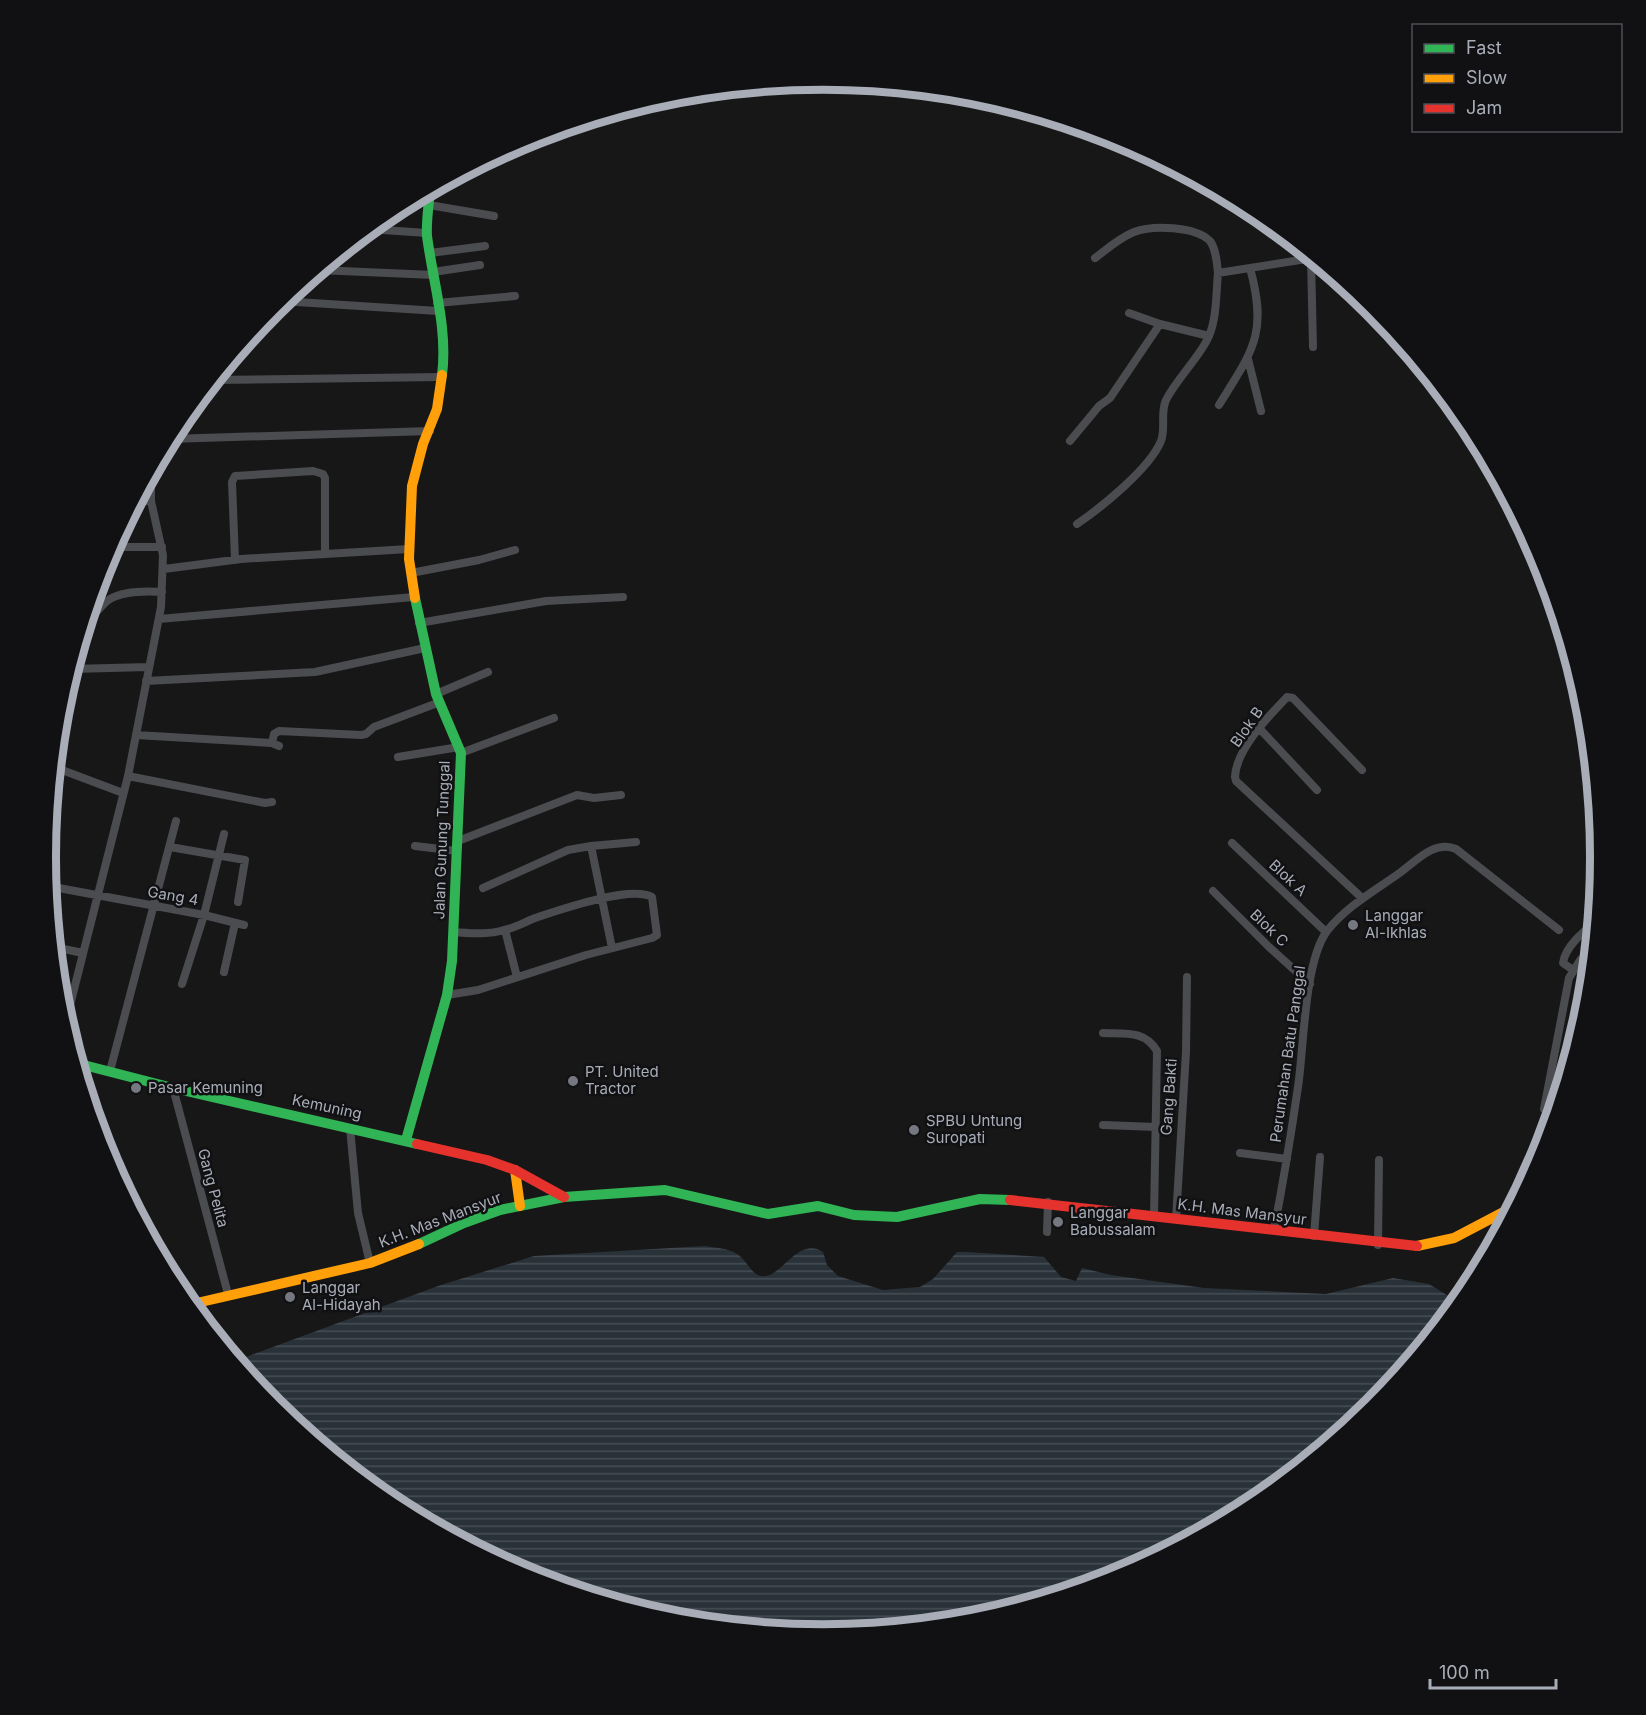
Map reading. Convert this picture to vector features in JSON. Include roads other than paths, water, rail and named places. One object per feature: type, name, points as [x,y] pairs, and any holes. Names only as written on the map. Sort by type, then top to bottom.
[{"type":"street","name":"Jalan Gunung Tunggal","points":[[406,1140],[447,995],[453,932],[460,750],[438,698],[425,648],[414,597],[409,549],[415,469],[437,409],[444,360],[428,233],[429,199]]},
{"type":"street","points":[[429,205],[494,216]]},
{"type":"street","points":[[1077,524],[1109,501],[1155,451],[1162,437],[1166,400],[1209,336],[1214,316],[1218,273],[1210,242],[1196,234],[1173,228],[1151,228],[1134,232],[1095,258]]},
{"type":"street","points":[[382,230],[428,233]]},
{"type":"street","points":[[430,253],[485,246]]},
{"type":"street","points":[[1218,273],[1303,259]]},
{"type":"street","points":[[329,270],[434,273],[480,265]]},
{"type":"street","points":[[1312,266],[1312,347]]},
{"type":"street","points":[[1218,405],[1248,359],[1256,341],[1258,296],[1250,268]]},
{"type":"street","points":[[294,302],[437,307],[516,296]]},
{"type":"street","points":[[1129,312],[1160,324],[1209,336]]},
{"type":"street","points":[[1070,441],[1099,406],[1110,398],[1160,324]]},
{"type":"street","points":[[1248,359],[1261,411]]},
{"type":"street","points":[[222,380],[441,377]]},
{"type":"street","points":[[180,439],[430,431]]},
{"type":"street","points":[[235,560],[232,482],[235,476],[313,471],[323,474],[325,478],[324,554]]},
{"type":"street","points":[[69,1003],[128,776],[159,619],[164,569],[162,547],[151,501],[151,487]]},
{"type":"street","points":[[144,501],[151,501]]},
{"type":"street","points":[[122,547],[162,547]]},
{"type":"street","points":[[164,569],[235,560],[409,549]]},
{"type":"street","points":[[411,573],[479,560],[516,550]]},
{"type":"street","points":[[96,613],[108,600],[121,595],[162,592]]},
{"type":"street","points":[[159,619],[414,597]]},
{"type":"street","points":[[419,623],[546,601],[623,597]]},
{"type":"street","points":[[146,681],[315,672],[425,648]]},
{"type":"street","points":[[80,669],[149,667]]},
{"type":"street","points":[[135,735],[275,745],[274,734],[279,730],[361,735],[488,672]]},
{"type":"street","name":"Blok B","points":[[1362,770],[1293,698],[1287,697],[1259,728],[1246,747],[1235,772],[1236,781],[1362,898]]},
{"type":"street","points":[[398,757],[460,750],[554,718]]},
{"type":"street","points":[[1259,728],[1317,790]]},
{"type":"street","points":[[61,770],[123,793]]},
{"type":"street","points":[[128,776],[265,803],[272,802]]},
{"type":"street","points":[[415,846],[457,846],[577,795],[594,798],[621,795]]},
{"type":"street","points":[[110,1071],[176,821]]},
{"type":"street","points":[[182,984],[221,855],[224,834]]},
{"type":"street","points":[[483,888],[568,850],[636,842]]},
{"type":"street","name":"Blok A","points":[[1232,843],[1326,932]]},
{"type":"street","name":"Perumahan Batu Panggal","points":[[1274,1230],[1298,1085],[1310,984],[1315,959],[1326,932],[1362,898],[1432,849],[1447,845],[1461,853],[1559,930]]},
{"type":"street","points":[[591,846],[612,948]]},
{"type":"street","points":[[170,848],[221,855],[245,861],[238,902]]},
{"type":"street","name":"Gang 4","points":[[57,888],[204,915],[244,925]]},
{"type":"street","name":"Blok C","points":[[1213,891],[1262,941],[1310,984]]},
{"type":"street","points":[[447,995],[464,993],[657,935],[652,897],[648,894],[601,898],[534,918],[506,930],[485,933],[453,932]]},
{"type":"street","points":[[224,972],[235,923]]},
{"type":"street","points":[[506,930],[517,977]]},
{"type":"street","points":[[1573,970],[1563,963],[1564,958],[1570,947],[1587,930]]},
{"type":"street","points":[[61,948],[83,953]]},
{"type":"street","points":[[1544,1109],[1566,990],[1573,970],[1584,957]]},
{"type":"street","name":"Gang Bakti","points":[[1176,1219],[1186,1052],[1186,977]]},
{"type":"street","points":[[1103,1033],[1138,1035],[1152,1042],[1157,1051],[1154,1216]]},
{"type":"street","name":"Kemuning","points":[[85,1066],[487,1160],[515,1170],[564,1197]]},
{"type":"street","name":"Gang Pelita","points":[[173,1088],[228,1294]]},
{"type":"street","points":[[1103,1125],[1156,1127]]},
{"type":"street","points":[[350,1128],[358,1213],[370,1263]]},
{"type":"street","points":[[1240,1153],[1287,1159]]},
{"type":"street","points":[[1314,1236],[1320,1157]]},
{"type":"street","points":[[1378,1245],[1379,1160]]},
{"type":"street","points":[[515,1170],[520,1206]]},
{"type":"street","name":"K.H. Mas Mansyur","points":[[198,1302],[370,1263],[500,1210],[564,1197],[664,1190],[768,1214],[818,1206],[854,1215],[897,1217],[980,1199],[1048,1202],[1378,1245],[1411,1247],[1433,1245],[1460,1237],[1503,1213]]},
{"type":"street","points":[[1047,1232],[1048,1202]]},
{"type":"place","name":"Langgar Al-Ikhlas","points":[[1353,925]]},
{"type":"place","name":"PT. United Tractor","points":[[573,1081]]},
{"type":"place","name":"Pasar Kemuning","points":[[136,1088]]},
{"type":"place","name":"SPBU Untung Suropati","points":[[914,1130]]},
{"type":"place","name":"Langgar Babussalam","points":[[1058,1222]]},
{"type":"place","name":"Langgar Al-Hidayah","points":[[290,1297]]}]
